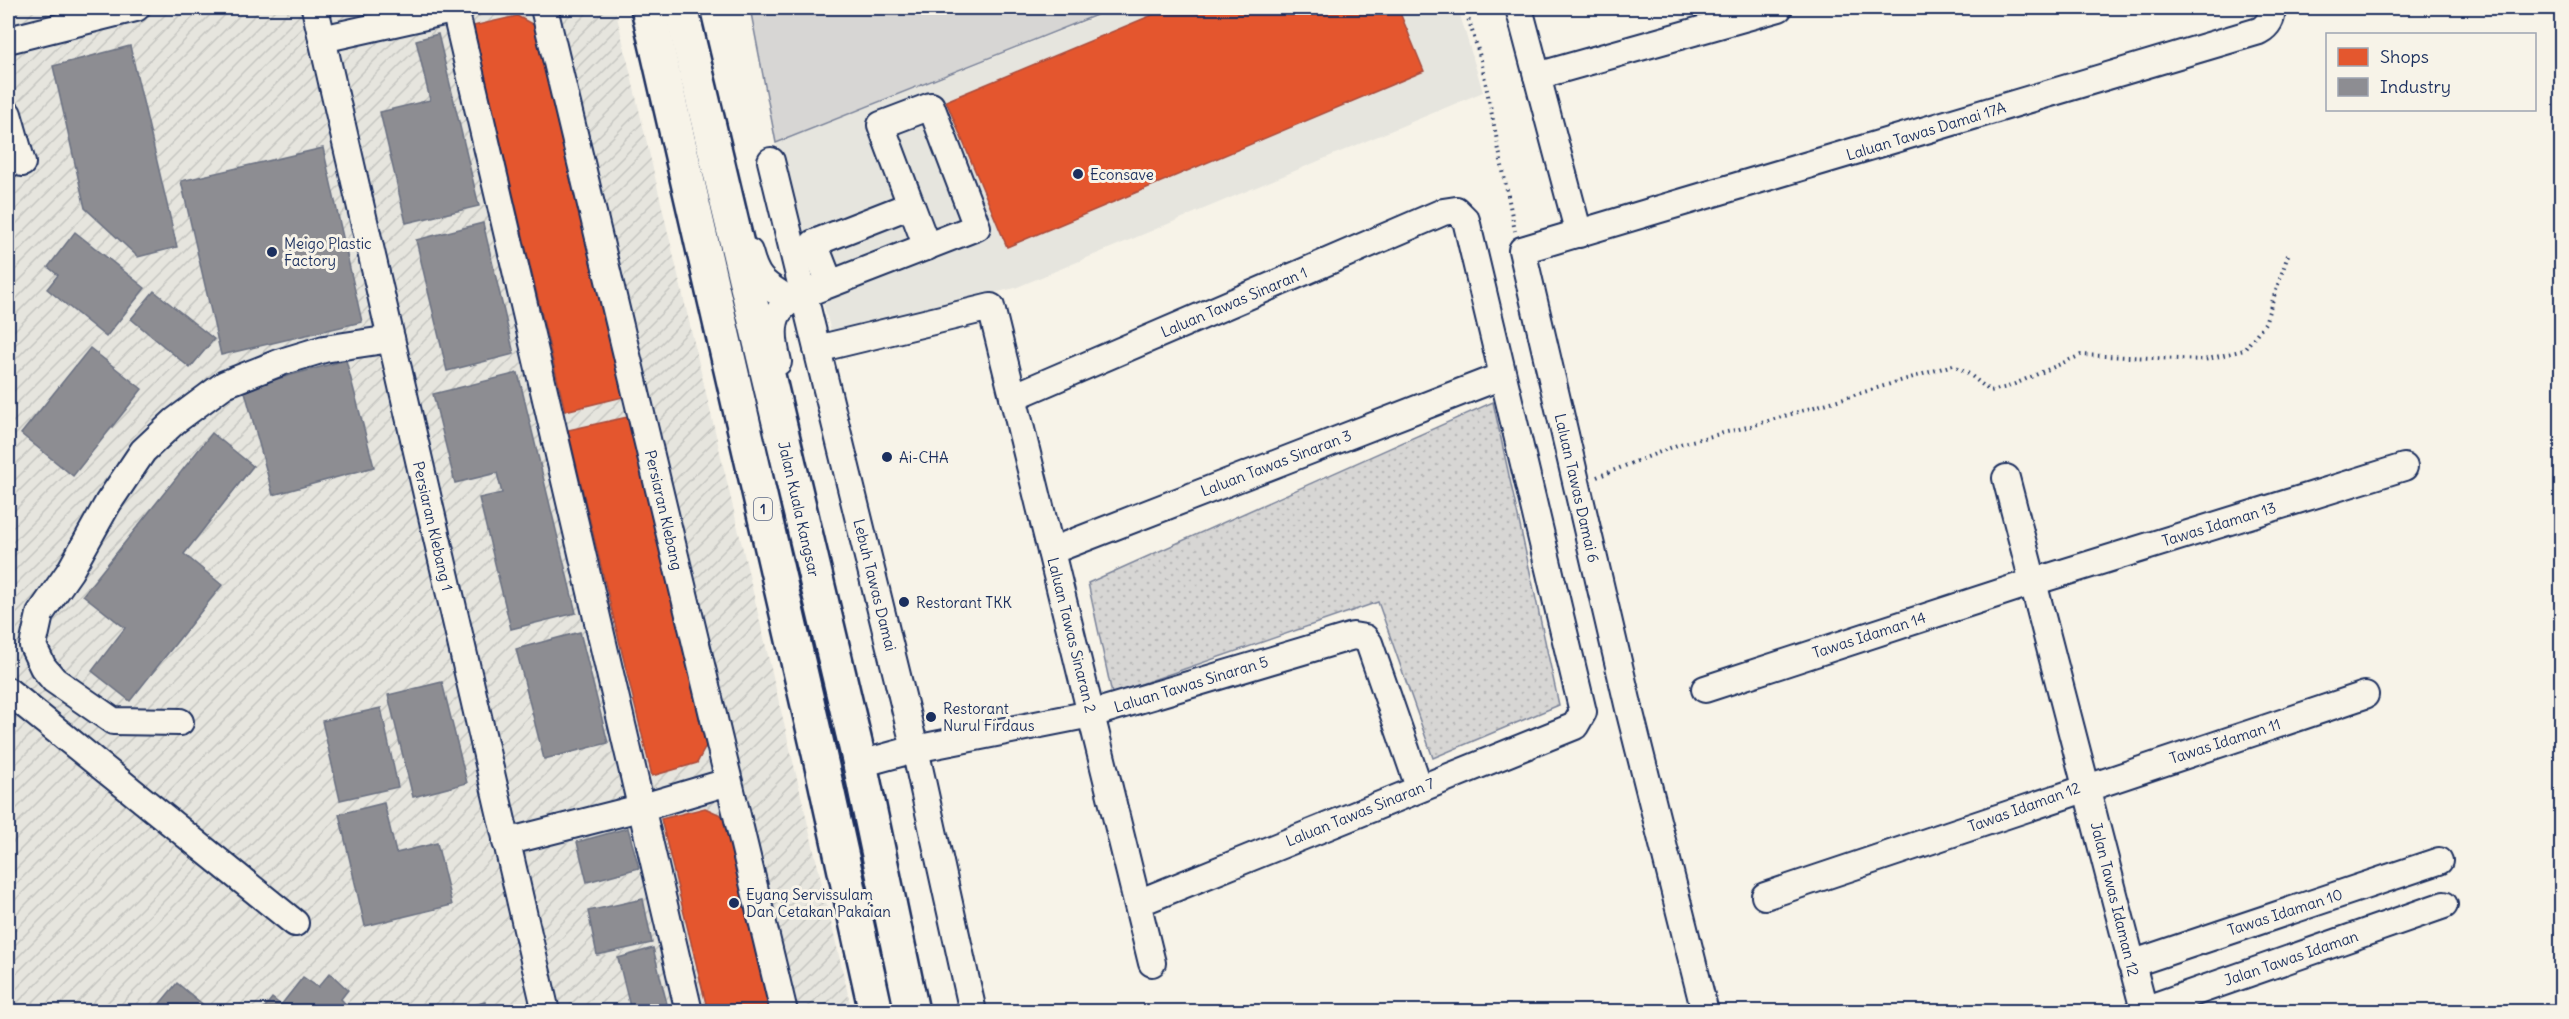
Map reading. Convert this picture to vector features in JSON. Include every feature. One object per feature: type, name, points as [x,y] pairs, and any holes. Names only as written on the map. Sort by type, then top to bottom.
[{"type":"highway","name":"1","points":[[648,8],[817,741],[876,1011]]},
{"type":"highway","name":"Jalan Kuala Kangsar","points":[[681,8],[860,764],[912,1011]]},
{"type":"street","points":[[8,40],[136,8]]},
{"type":"street","name":"Persiaran Klebang 1","points":[[315,8],[546,1011]]},
{"type":"street","points":[[322,39],[458,8],[688,1011]]},
{"type":"street","name":"Persiaran Klebang","points":[[544,8],[784,1011]]},
{"type":"street","points":[[634,8],[641,35],[660,59]]},
{"type":"street","points":[[1519,8],[1579,234],[1525,248],[1521,255]]},
{"type":"street","points":[[1537,76],[1779,8]]},
{"type":"street","name":"Laluan Tawas Damai 17A","points":[[1579,234],[2259,31],[2266,27],[2270,14]]},
{"type":"street","points":[[776,414],[782,399],[782,383],[776,357],[774,330],[778,310],[796,297],[927,247],[977,227],[931,106],[881,125],[927,247]]},
{"type":"street","points":[[8,114],[22,163]]},
{"type":"street","name":"Lebuh Tawas Damai","points":[[771,160],[796,297],[817,349],[915,749],[973,1011]]},
{"type":"street","points":[[720,180],[730,186],[733,192],[754,273],[761,281],[796,297]]},
{"type":"street","points":[[830,284],[814,243],[911,205]]},
{"type":"street","name":"Laluan Tawas Sinaran 1","points":[[1013,397],[1443,212],[1456,210],[1466,220],[1502,376]]},
{"type":"street","name":"Laluan Tawas Damai 6","points":[[1521,255],[1630,713],[1705,1011]]},
{"type":"street","name":"Laluan Tawas Sinaran 2","points":[[817,349],[991,307],[1152,963]]},
{"type":"street","points":[[180,722],[114,721],[54,680],[43,667],[33,646],[40,615],[70,571],[108,502],[143,451],[175,421],[225,384],[281,362],[324,350],[391,339]]},
{"type":"street","name":"Laluan Tawas Sinaran 3","points":[[1051,550],[1502,376]]},
{"type":"street","name":"Laluan Tawas Sinaran 7","points":[[1138,903],[1419,787],[1575,726],[1580,719],[1582,711],[1502,376]]},
{"type":"street","name":"Tawas Idaman 13","points":[[2033,582],[2404,467]]},
{"type":"street","name":"Tawas Idaman 12","points":[[1765,896],[2086,788],[2006,478]]},
{"type":"street","name":"Tawas Idaman 14","points":[[1705,689],[2033,582]]},
{"type":"street","name":"Laluan Tawas Sinaran 5","points":[[860,764],[915,749],[1091,714],[1359,636],[1369,643],[1419,787]]},
{"type":"street","points":[[8,691],[294,923]]},
{"type":"street","name":"Tawas Idaman 11","points":[[2086,788],[2365,695]]},
{"type":"street","points":[[506,842],[640,808],[728,782]]},
{"type":"street","name":"Jalan Tawas Idaman 12","points":[[2086,788],[2132,964],[2141,1011]]},
{"type":"street","name":"Tawas Idaman 10","points":[[2132,964],[2439,861]]},
{"type":"street","name":"Jalan Tawas Idaman","points":[[2141,1011],[2444,905]]},
{"type":"path","points":[[1465,8],[1481,60],[1509,207],[1521,255]]},
{"type":"path","points":[[1577,485],[1680,444],[1755,425],[1953,365],[1969,374],[1990,391],[2008,387],[2081,356],[2204,360],[2244,350],[2265,322],[2289,252]]},
{"type":"shaded area","points":[[8,8],[615,8],[852,1011],[8,1011]]},
{"type":"shaded area","points":[[750,8],[1114,8],[776,143]]},
{"type":"shaded area","points":[[1119,8],[1458,8],[1483,92],[1015,288],[831,331],[776,143]]},
{"type":"shaded area","points":[[1493,402],[1559,705],[1433,758],[1378,602],[1112,694],[1088,583]]},
{"type":"building: Shops","name":"Econsave","points":[[1169,8],[1398,8],[1424,71],[1007,247],[946,101]]},
{"type":"building: Shops","points":[[517,16],[534,25],[623,397],[565,411],[473,26]]},
{"type":"building: Shops","points":[[628,417],[706,746],[697,763],[652,776],[568,430]]},
{"type":"building: Shops","points":[[705,808],[723,816],[770,1012],[708,1012],[661,819]]},
{"type":"building: Industry","points":[[438,34],[479,206],[406,223],[380,112],[430,100],[416,40]]},
{"type":"building: Industry","points":[[130,46],[177,247],[138,257],[85,208],[53,66]]},
{"type":"building: Industry","name":"Meigo Plastic Factory","points":[[323,148],[362,322],[221,355],[181,181]]},
{"type":"building: Industry","points":[[483,223],[514,354],[447,371],[416,240]]},
{"type":"building: Industry","points":[[75,232],[145,288],[106,337],[47,289],[58,275],[48,267]]},
{"type":"building: Industry","points":[[154,291],[214,339],[190,368],[131,319]]},
{"type":"building: Industry","points":[[90,348],[142,389],[73,476],[21,434]]},
{"type":"building: Industry","points":[[346,360],[374,467],[273,495],[244,388]]},
{"type":"building: Industry","points":[[518,373],[576,613],[511,629],[479,498],[502,493],[497,473],[455,483],[433,394]]},
{"type":"building: Industry","points":[[212,433],[253,466],[184,554],[222,585],[130,701],[92,671],[125,628],[83,595]]},
{"type":"building: Industry","points":[[580,632],[608,743],[544,759],[516,649]]},
{"type":"building: Industry","points":[[442,682],[467,783],[413,797],[388,695]]},
{"type":"building: Industry","points":[[381,708],[398,787],[340,800],[322,721]]},
{"type":"building: Industry","points":[[384,803],[396,853],[437,843],[452,905],[365,926],[339,814]]},
{"type":"building: Industry","points":[[628,828],[639,868],[587,882],[577,842]]},
{"type":"building: Industry","points":[[643,899],[652,943],[597,955],[588,911]]},
{"type":"building: Industry","points":[[653,948],[669,1012],[615,1012],[630,1007],[618,958]]},
{"type":"building: Industry","points":[[330,973],[348,990],[341,999],[353,1012],[261,1012],[272,998],[281,1005],[303,977],[318,987]]},
{"type":"building: Industry","points":[[177,983],[212,1012],[153,1012]]},
{"type":"building: Industry","points":[[485,1002],[488,1012],[450,1012]]},
{"type":"place","name":"Econsave","points":[[1078,174]]},
{"type":"place","name":"Meigo Plastic Factory","points":[[272,252]]},
{"type":"place","name":"Ai-CHA","points":[[887,457]]},
{"type":"place","name":"Restorant TKK","points":[[904,602]]},
{"type":"place","name":"Restorant Nurul Firdaus","points":[[931,717]]},
{"type":"place","name":"Eyang Servissulam Dan Cetakan Pakaian","points":[[734,903]]}]
